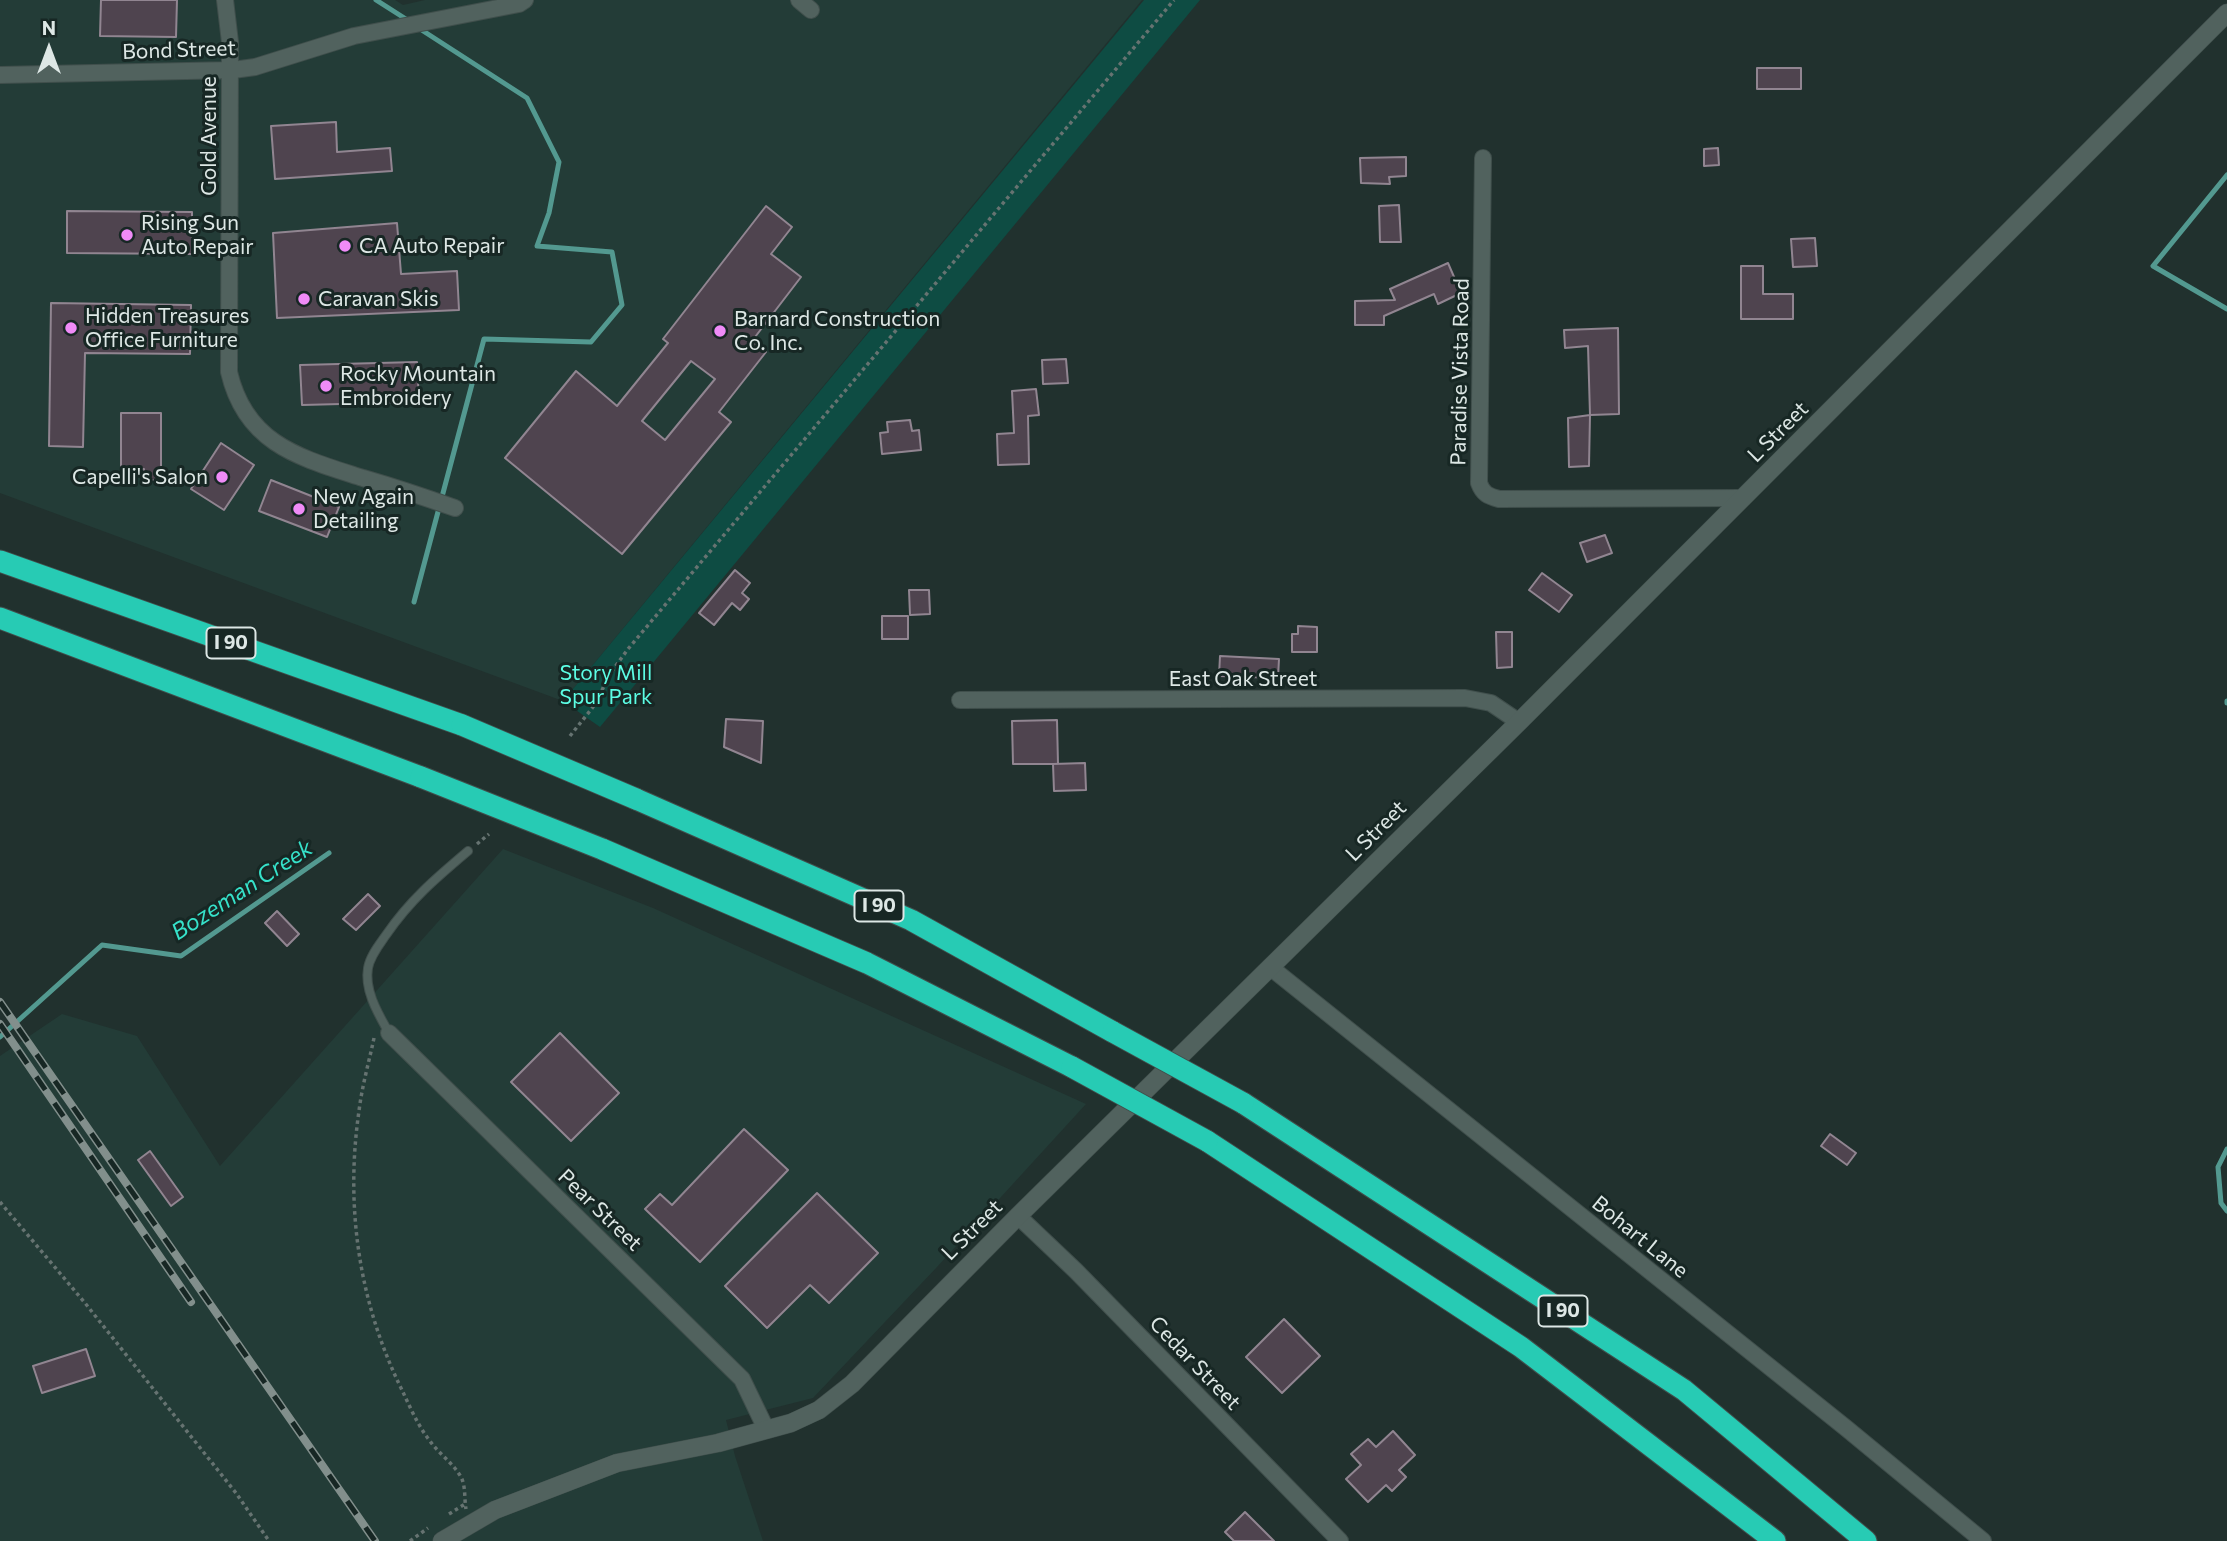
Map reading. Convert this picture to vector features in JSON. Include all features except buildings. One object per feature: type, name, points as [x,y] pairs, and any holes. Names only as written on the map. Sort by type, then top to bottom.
[{"type":"highway","name":"I 90","points":[[0,561],[462,725],[911,920],[1243,1103],[1685,1390],[1866,1541]]},
{"type":"highway","name":"I 90","points":[[0,618],[421,777],[602,849],[867,963],[1072,1068],[1207,1141],[1521,1347],[1775,1541]]},
{"type":"street","name":"Gold Avenue","points":[[225,0],[230,42],[229,372],[234,394],[255,424],[270,439],[294,454],[455,508]]},
{"type":"street","name":"Bond Street","points":[[0,75],[230,71],[255,67],[354,36],[522,2]]},
{"type":"street","name":"L Street","points":[[442,1541],[495,1510],[617,1463],[718,1443],[791,1423],[818,1410],[852,1384],[1018,1216],[1744,498],[2227,13]]},
{"type":"street","name":"Paradise Vista Road","points":[[1483,158],[1481,490],[1486,495],[1499,499],[1744,498]]},
{"type":"street","name":"East Oak Street","points":[[960,700],[1465,698],[1491,703],[1519,722]]},
{"type":"street","name":"Bohart Lane","points":[[1270,967],[1846,1428],[1983,1541]]},
{"type":"street","name":"Pear Street","points":[[389,1033],[742,1379],[766,1429]]},
{"type":"street","name":"Cedar Street","points":[[1018,1216],[1076,1271],[1340,1541]]},
{"type":"lane","points":[[389,1033],[368,986],[368,968],[376,948],[422,889],[471,849]]},
{"type":"path","points":[[570,736],[593,707],[612,671],[628,649],[1174,0]]},
{"type":"path","points":[[471,849],[489,834]]},
{"type":"path","points":[[376,1009],[375,1032],[359,1109],[354,1155],[353,1214],[357,1245],[367,1297],[389,1364],[429,1440],[461,1478],[465,1489],[465,1504]]},
{"type":"path","points":[[0,1202],[85,1303],[219,1471],[269,1541]]},
{"type":"shaded area","points":[[0,0],[395,0],[403,5],[425,0],[1142,0],[563,701],[0,493]]},
{"type":"shaded area","points":[[503,849],[653,908],[1086,1104],[813,1398],[726,1420],[763,1541],[0,1541],[0,1056],[62,1014],[137,1036],[220,1166]]},
{"type":"green space","name":"Story Mill Spur Park","points":[[1144,0],[1200,0],[600,727],[563,701]]},
{"type":"waterway","name":"Bozeman Creek","points":[[376,0],[409,21]]},
{"type":"waterway","name":"Bozeman Creek","points":[[414,602],[484,339],[591,342],[622,305],[612,252],[537,246],[549,213],[559,162],[527,98],[417,27]]},
{"type":"waterway","points":[[2227,175],[2153,266],[2227,309]]},
{"type":"waterway","name":"Bozeman Creek","points":[[0,1037],[102,945],[181,956],[329,853]]},
{"type":"waterway","points":[[2227,1149],[2218,1167],[2221,1203],[2227,1211]]},
{"type":"railway","points":[[0,1002],[375,1541]]},
{"type":"railway","points":[[0,1024],[191,1302]]},
{"type":"place","name":"Rising Sun Auto Repair","points":[[127,235]]},
{"type":"place","name":"CA Auto Repair","points":[[345,246]]},
{"type":"place","name":"Caravan Skis","points":[[304,299]]},
{"type":"place","name":"Hidden Treasures Office Furniture","points":[[71,328]]},
{"type":"place","name":"Barnard Construction Co. Inc.","points":[[720,331]]},
{"type":"place","name":"Rocky Mountain Embroidery","points":[[326,386]]},
{"type":"place","name":"Capelli's Salon","points":[[222,477]]},
{"type":"place","name":"New Again Detailing","points":[[299,509]]}]
